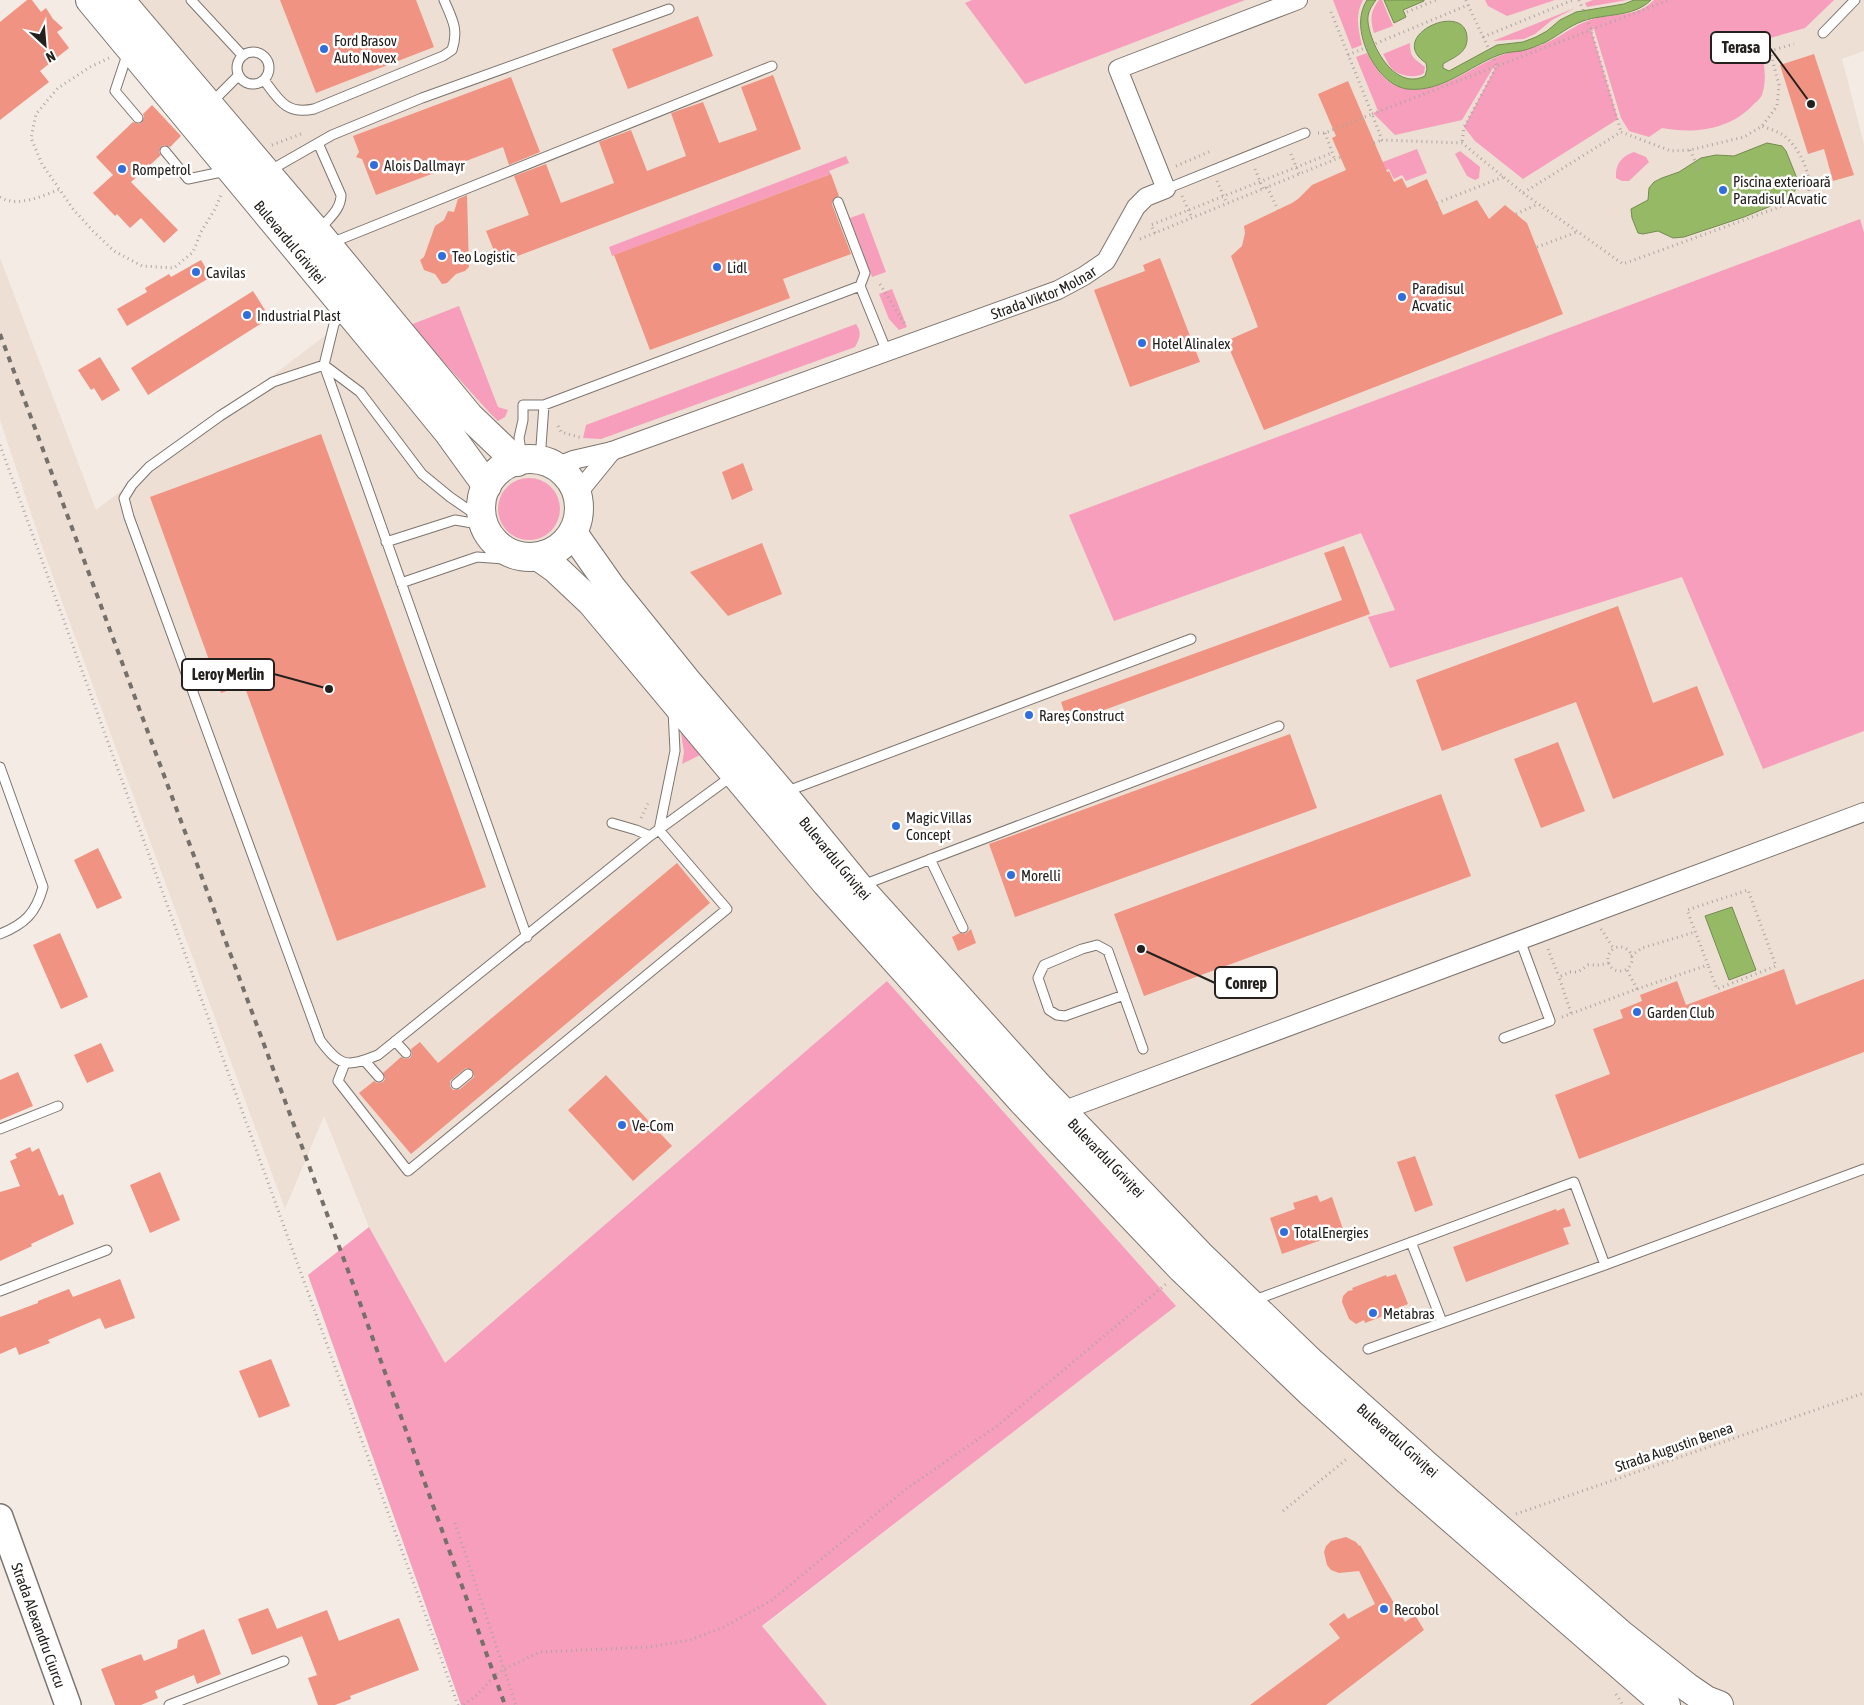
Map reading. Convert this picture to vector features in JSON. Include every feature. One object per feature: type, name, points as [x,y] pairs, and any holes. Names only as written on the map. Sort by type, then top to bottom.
[{"type":"main road","name":"Bulevardul Griviței","points":[[90,0],[448,432],[487,486]]},
{"type":"main road","name":"Bulevardul Griviței","points":[[120,0],[322,238],[469,416],[534,462]]},
{"type":"main road","points":[[534,462],[565,474],[577,494],[579,514],[573,533],[568,540],[555,551],[532,557],[515,555],[500,547],[489,535],[483,522],[482,505],[487,486],[499,471],[534,462]]},
{"type":"main road","name":"Bulevardul Griviței","points":[[573,533],[611,587],[673,665],[859,887],[1062,1111],[1199,1254],[1312,1363],[1492,1523],[1623,1636],[1687,1687],[1706,1700],[1719,1705]]},
{"type":"main road","name":"Bulevardul Griviței","points":[[532,557],[556,569],[591,602],[826,884],[1022,1101],[1182,1269],[1311,1394],[1666,1705]]},
{"type":"street","points":[[1163,181],[1118,69],[1298,0]]},
{"type":"street","name":"Strada Viktor Molnar","points":[[534,462],[573,460],[612,451],[884,345],[1058,290],[1106,261],[1136,207],[1163,181]]},
{"type":"street","points":[[577,494],[612,451]]},
{"type":"street","points":[[1062,1111],[1864,812]]},
{"type":"street","name":"Strada Alexandru Ciurcu","points":[[2,1526],[68,1705]]},
{"type":"lane","points":[[191,0],[242,55]]},
{"type":"lane","points":[[264,80],[278,100],[290,109],[302,112],[443,56],[452,50],[456,38],[455,27],[444,0]]},
{"type":"lane","points":[[1823,32],[1855,0]]},
{"type":"lane","points":[[266,173],[332,135],[422,98],[669,9]]},
{"type":"lane","points":[[130,48],[115,91],[138,118]]},
{"type":"lane","points":[[258,52],[264,56],[269,66],[268,75],[264,80],[253,84],[246,83],[238,76],[236,67],[242,55],[258,52]]},
{"type":"lane","points":[[322,238],[772,66]]},
{"type":"lane","points":[[209,105],[238,76]]},
{"type":"lane","points":[[1163,181],[1212,169],[1305,133]]},
{"type":"lane","points":[[318,143],[342,195],[341,202],[322,238]]},
{"type":"lane","points":[[165,151],[188,179],[231,170]]},
{"type":"lane","points":[[838,202],[865,273],[860,286],[884,345]]},
{"type":"lane","points":[[534,462],[519,438],[523,420],[523,405],[546,404],[860,286]]},
{"type":"lane","points":[[345,308],[334,324],[324,365],[527,937]]},
{"type":"lane","points":[[324,365],[360,392],[422,474],[483,522]]},
{"type":"lane","points":[[324,365],[273,382],[220,416],[149,466],[132,485],[124,498],[132,526],[320,1040],[332,1055],[344,1063],[358,1063],[378,1055],[527,937],[650,836],[734,775]]},
{"type":"lane","points":[[534,462],[546,404]]},
{"type":"lane","points":[[386,542],[455,520],[483,522]]},
{"type":"lane","points":[[401,583],[477,556],[504,559],[532,557]]},
{"type":"lane","points":[[782,793],[1191,639]]},
{"type":"lane","points":[[344,1063],[338,1081],[408,1171],[727,909],[697,880],[659,830],[675,750],[673,700]]},
{"type":"lane","points":[[859,887],[1279,726]]},
{"type":"lane","points":[[0,766],[43,887],[38,905],[31,913],[18,927],[0,934]]},
{"type":"lane","points":[[612,823],[650,836]]},
{"type":"lane","points":[[930,859],[964,928]]},
{"type":"lane","points":[[1504,1038],[1550,1021],[1520,940]]},
{"type":"lane","points":[[1124,995],[1065,1016],[1057,1015],[1050,1010],[1038,978],[1044,965],[1082,949],[1097,945],[1108,951],[1124,995],[1142,1050]]},
{"type":"lane","points":[[395,1041],[406,1053]]},
{"type":"lane","points":[[364,1060],[378,1077]]},
{"type":"lane","points":[[456,1084],[468,1074]]},
{"type":"lane","points":[[0,1129],[58,1106]]},
{"type":"lane","points":[[1368,1349],[1605,1265],[1864,1169]]},
{"type":"lane","points":[[1248,1302],[1574,1182],[1605,1265]]},
{"type":"lane","points":[[1411,1242],[1442,1322]]},
{"type":"lane","points":[[0,1291],[107,1250]]},
{"type":"lane","points":[[168,1705],[284,1661]]},
{"type":"path","points":[[1407,12],[1436,0]]},
{"type":"path","points":[[1466,0],[1496,65]]},
{"type":"path","points":[[1483,37],[1573,0]]},
{"type":"path","points":[[1579,0],[1591,28],[1621,132]]},
{"type":"path","points":[[1305,133],[1325,133],[1591,28],[1669,0]]},
{"type":"path","points":[[1348,55],[1468,5]]},
{"type":"path","points":[[1331,12],[1382,140]]},
{"type":"path","points":[[1621,132],[1671,151],[1690,150],[1744,137],[1762,126],[1777,106],[1779,85],[1770,51],[1794,44]]},
{"type":"path","points":[[130,48],[90,67],[58,88],[36,114],[31,138],[42,164],[73,209],[114,251],[142,266],[174,268],[193,252],[201,232],[215,209],[231,170]]},
{"type":"path","points":[[1462,143],[1464,127],[1496,65]]},
{"type":"path","points":[[1374,144],[1382,140],[1462,143],[1522,193],[1623,264],[1808,197],[1810,181],[1798,154],[1785,136],[1762,126]]},
{"type":"path","points":[[1522,193],[1621,132]]},
{"type":"path","points":[[1325,133],[1335,160]]},
{"type":"path","points":[[1286,140],[1299,174]]},
{"type":"path","points":[[1690,150],[1700,172]]},
{"type":"path","points":[[1163,181],[1211,151]]},
{"type":"path","points":[[1155,233],[1152,225],[1332,153]]},
{"type":"path","points":[[1249,155],[1263,189]]},
{"type":"path","points":[[1112,251],[1341,157]]},
{"type":"path","points":[[1212,169],[1227,204]]},
{"type":"path","points":[[1437,203],[1503,177]]},
{"type":"path","points":[[1267,187],[1278,210]]},
{"type":"path","points":[[0,197],[6,200],[34,200],[60,189]]},
{"type":"path","points":[[1516,214],[1538,204]]},
{"type":"path","points":[[1537,248],[1578,232]]},
{"type":"path","points":[[880,284],[907,327],[884,345]]},
{"type":"path","points":[[546,404],[561,432],[589,440]]},
{"type":"path","points":[[0,445],[458,1705]]},
{"type":"path","points":[[636,830],[652,794]]},
{"type":"path","points":[[1748,890],[1776,966],[1717,989],[1708,965],[1687,910],[1748,890]]},
{"type":"path","points":[[1593,932],[1602,929],[1614,949]]},
{"type":"path","points":[[1631,956],[1642,948],[1696,932]]},
{"type":"path","points":[[1552,947],[1548,949],[1572,1013]]},
{"type":"path","points":[[1618,947],[1626,948],[1631,956],[1631,962],[1626,968],[1616,970],[1609,963],[1609,954],[1618,947]]},
{"type":"path","points":[[1559,977],[1570,972],[1578,972],[1588,965],[1609,963]]},
{"type":"path","points":[[1550,1021],[1708,965]]},
{"type":"path","points":[[1626,968],[1637,989]]},
{"type":"path","points":[[464,1705],[504,1669],[540,1652],[649,1648],[690,1640],[724,1627],[772,1600],[906,1489],[997,1426],[1182,1269]]},
{"type":"path","name":"Strada Augustin Benea","points":[[1492,1523],[1864,1393]]},
{"type":"path","points":[[1282,1511],[1366,1443]]},
{"type":"path","points":[[455,1523],[516,1705]]},
{"type":"shaded area","points":[[84,0],[1864,0],[1864,51],[1842,59],[1864,144],[1864,1705],[827,1705],[762,1627],[1175,1306],[887,981],[445,1364],[369,1227],[324,1116],[285,1209],[45,555],[0,420],[0,258],[96,510],[343,322]]},
{"type":"shaded area","points":[[972,0],[1245,0],[1025,84],[965,3]]},
{"type":"shaded area","points":[[1333,0],[1363,0],[1358,17],[1358,28],[1362,45],[1352,49]]},
{"type":"shaded area","points":[[1367,0],[1376,0],[1369,13],[1368,22],[1379,54],[1395,72],[1404,77],[1414,79],[1425,76],[1427,69],[1426,63],[1416,53],[1415,42],[1420,33],[1430,26],[1442,22],[1454,22],[1463,26],[1467,37],[1463,51],[1443,64],[1443,68],[1449,71],[1497,45],[1523,42],[1536,37],[1560,20],[1576,12],[1624,4],[1634,0],[1651,0],[1636,10],[1583,21],[1573,25],[1540,44],[1521,51],[1502,54],[1444,83],[1420,89],[1407,89],[1394,84],[1382,75],[1367,51],[1361,32],[1361,19]]},
{"type":"shaded area","points":[[1379,0],[1382,0],[1393,26],[1374,33],[1372,16]]},
{"type":"shaded area","points":[[1384,0],[1424,1],[1403,10],[1406,17],[1394,23]]},
{"type":"shaded area","points":[[1485,0],[1555,0],[1507,16],[1488,6]]},
{"type":"shaded area","points":[[1593,0],[1627,0],[1587,7],[1585,3]]},
{"type":"shaded area","points":[[1654,0],[1834,0],[1805,28],[1760,41],[1764,68],[1764,88],[1760,98],[1743,114],[1722,125],[1710,128],[1674,130],[1662,128],[1649,137],[1629,131],[1621,118],[1594,29],[1591,29],[1618,119],[1523,179],[1475,141],[1464,127],[1496,66],[1462,120],[1395,135],[1373,113],[1378,111],[1356,57],[1367,53],[1383,76],[1401,88],[1420,89],[1432,87],[1499,56],[1546,43],[1584,22],[1631,13],[1647,6]]},
{"type":"shaded area","points":[[1575,8],[1552,20],[1535,34],[1524,39],[1493,41]]},
{"type":"shaded area","points":[[1410,43],[1412,55],[1425,67],[1424,73],[1421,75],[1408,76],[1395,71],[1383,54]]},
{"type":"shaded area","name":"Piscina exterioară Paradisul Acvatic","points":[[1767,143],[1782,146],[1786,151],[1798,181],[1797,188],[1788,199],[1744,217],[1684,237],[1673,238],[1658,231],[1638,233],[1632,218],[1631,209],[1648,200],[1649,188],[1654,182],[1679,172],[1701,158],[1716,155],[1734,156]]},
{"type":"shaded area","points":[[1417,149],[1427,173],[1406,181],[1402,175],[1394,179],[1389,169],[1379,173],[1375,165]]},
{"type":"shaded area","points":[[1460,151],[1480,167],[1479,178],[1475,180],[1467,176],[1455,154]]},
{"type":"shaded area","points":[[1634,152],[1646,157],[1649,162],[1629,181],[1622,181],[1616,178],[1620,161]]},
{"type":"shaded area","points":[[846,156],[849,163],[829,171],[831,174],[612,256],[609,247]]},
{"type":"shaded area","points":[[864,213],[886,272],[872,277],[850,218]]},
{"type":"shaded area","points":[[1860,219],[1864,233],[1864,731],[1763,769],[1682,577],[1390,668],[1368,617],[1395,610],[1361,533],[1114,621],[1069,515]]},
{"type":"shaded area","points":[[892,289],[907,327],[899,330],[889,319],[879,294]]},
{"type":"shaded area","points":[[459,306],[498,407],[508,410],[505,417],[498,421],[410,325]]},
{"type":"shaded area","points":[[856,324],[860,336],[855,347],[601,439],[583,438],[586,425]]},
{"type":"shaded area","points":[[529,478],[546,483],[551,487],[555,492],[560,509],[555,526],[551,531],[546,535],[529,540],[512,535],[507,531],[503,526],[498,509],[503,492],[507,487],[512,483]]},
{"type":"shaded area","points":[[680,727],[702,754],[682,764],[684,752]]},
{"type":"shaded area","points":[[1732,907],[1756,970],[1729,980],[1705,916]]},
{"type":"shaded area","points":[[887,981],[1176,1306],[762,1626],[827,1705],[461,1705],[308,1275],[369,1227],[445,1363]]},
{"type":"building","points":[[27,0],[32,0],[41,12],[46,8],[53,19],[63,28],[57,32],[69,48],[40,71],[49,82],[0,120],[0,22]]},
{"type":"building","points":[[280,0],[416,0],[434,47],[316,93]]},
{"type":"building","points":[[698,16],[713,56],[628,89],[612,49]]},
{"type":"building","points":[[1814,54],[1854,175],[1833,181],[1824,149],[1808,154],[1780,65]]},
{"type":"building","points":[[773,75],[801,149],[499,263],[486,231],[529,215],[514,176],[546,164],[561,203],[614,183],[599,142],[631,130],[647,171],[686,156],[671,113],[703,102],[719,143],[757,130],[741,87]]},
{"type":"building","points":[[511,77],[540,152],[509,165],[503,147],[376,195],[362,159],[356,157],[359,152],[353,136]]},
{"type":"building","name":"Paradisul Acvatic","points":[[1348,81],[1387,172],[1389,171],[1394,182],[1402,178],[1407,188],[1427,179],[1443,215],[1477,200],[1489,219],[1505,205],[1527,223],[1563,314],[1264,430],[1226,341],[1258,327],[1231,256],[1242,246],[1245,233],[1244,226],[1292,203],[1312,185],[1346,170],[1332,138],[1336,136],[1318,94]]},
{"type":"building","points":[[152,105],[181,136],[170,147],[164,145],[161,147],[159,152],[161,155],[131,182],[178,230],[164,243],[141,218],[130,228],[117,214],[115,216],[93,193],[113,175],[96,157],[133,122],[139,124],[142,122],[143,114]]},
{"type":"building","name":"Lidl","points":[[831,174],[839,196],[834,198],[832,204],[851,254],[783,279],[790,298],[650,350],[614,255]]},
{"type":"building","points":[[467,195],[469,267],[465,271],[456,274],[447,283],[442,284],[435,274],[424,270],[420,260],[424,257],[435,226],[444,220],[448,211],[454,212],[458,199]]},
{"type":"building","name":"Hotel Alinalex","points":[[1160,258],[1200,362],[1130,387],[1094,290],[1145,271],[1143,265]]},
{"type":"building","points":[[201,260],[211,277],[127,326],[117,309],[147,292],[145,288],[169,274],[171,277]]},
{"type":"building","points":[[253,291],[270,318],[148,395],[131,368]]},
{"type":"building","points":[[100,357],[120,390],[102,401],[94,388],[91,390],[78,370]]},
{"type":"building","points":[[321,434],[486,887],[337,941],[244,685],[221,693],[150,497]]},
{"type":"building","points":[[743,463],[753,490],[732,500],[722,472]]},
{"type":"building","points":[[762,543],[782,594],[728,616],[690,572]]},
{"type":"building","points":[[1344,546],[1370,614],[1068,723],[1061,702],[1342,600],[1324,553]]},
{"type":"building","points":[[1618,606],[1653,703],[1697,686],[1724,755],[1613,799],[1576,702],[1442,751],[1416,680]]},
{"type":"building","points":[[1290,734],[1317,808],[1015,917],[989,844]]},
{"type":"building","points":[[1558,742],[1585,811],[1541,828],[1514,759]]},
{"type":"building","points":[[1441,794],[1471,876],[1144,996],[1114,914]]},
{"type":"building","points":[[98,848],[122,898],[97,909],[74,860]]},
{"type":"building","points":[[677,863],[710,903],[411,1154],[359,1093],[374,1081],[377,1083],[383,1082],[385,1079],[383,1073],[401,1057],[405,1059],[410,1058],[412,1054],[411,1049],[420,1042],[438,1063]],"holes":[[[466,1068],[472,1070],[474,1077],[460,1089],[453,1090],[450,1086],[450,1081]]]},
{"type":"building","points":[[971,929],[976,943],[958,951],[952,937],[960,933],[965,934]]},
{"type":"building","points":[[60,933],[88,997],[61,1009],[33,945]]},
{"type":"building","points":[[1784,969],[1796,1005],[1864,979],[1864,1052],[1579,1159],[1555,1095],[1610,1074],[1593,1029],[1623,1018],[1620,1010],[1642,1001],[1640,995],[1677,981],[1686,1005]]},
{"type":"building","points":[[101,1043],[114,1071],[87,1083],[74,1055]]},
{"type":"building","points":[[18,1072],[33,1106],[0,1120],[0,1080]]},
{"type":"building","points":[[606,1075],[672,1146],[633,1181],[568,1110]]},
{"type":"building","points":[[30,1147],[32,1152],[39,1148],[59,1196],[63,1194],[74,1224],[0,1261],[0,1192],[20,1186],[10,1161],[17,1158],[15,1154]]},
{"type":"building","points":[[1415,1156],[1433,1205],[1415,1212],[1397,1162]]},
{"type":"building","points":[[160,1172],[180,1220],[150,1233],[130,1185]]},
{"type":"building","points":[[1317,1195],[1320,1202],[1332,1197],[1344,1232],[1282,1254],[1270,1218],[1295,1209],[1293,1203]]},
{"type":"building","points":[[1564,1208],[1571,1226],[1563,1228],[1569,1244],[1466,1282],[1453,1247],[1556,1209],[1557,1211]]},
{"type":"building","points":[[1396,1274],[1408,1304],[1398,1308],[1399,1310],[1365,1323],[1364,1320],[1356,1324],[1349,1319],[1342,1302],[1343,1296],[1348,1291],[1386,1275],[1387,1277]]},
{"type":"building","points":[[120,1279],[135,1318],[105,1329],[100,1318],[48,1340],[50,1343],[19,1355],[16,1347],[0,1354],[0,1317],[69,1289],[73,1297]]},
{"type":"building","points":[[271,1359],[290,1406],[259,1418],[239,1371]]},
{"type":"building","points":[[1346,1537],[1360,1545],[1405,1622],[1415,1615],[1424,1630],[1326,1705],[1250,1705],[1340,1638],[1329,1624],[1344,1613],[1348,1619],[1375,1604],[1359,1571],[1339,1573],[1331,1570],[1327,1565],[1324,1552],[1326,1546],[1331,1541]]},
{"type":"building","points":[[268,1608],[277,1629],[327,1610],[339,1641],[399,1618],[419,1670],[350,1696],[351,1699],[335,1705],[318,1705],[308,1678],[317,1675],[302,1636],[252,1655],[238,1619]]},
{"type":"building","points":[[204,1629],[221,1674],[197,1684],[194,1675],[155,1691],[158,1698],[141,1705],[115,1705],[101,1669],[141,1654],[144,1661],[177,1648],[178,1640]]},
{"type":"railway","points":[[0,334],[356,1292],[505,1705]]},
{"type":"place","name":"Ford Brasov Auto Novex","points":[[324,49]]},
{"type":"place","name":"Terasa","points":[[1811,104]]},
{"type":"place","name":"Alois Dallmayr","points":[[374,165]]},
{"type":"place","name":"Rompetrol","points":[[122,169]]},
{"type":"place","name":"Piscina exterioară Paradisul Acvatic","points":[[1723,190]]},
{"type":"place","name":"Teo Logistic","points":[[442,256]]},
{"type":"place","name":"Lidl","points":[[717,267]]},
{"type":"place","name":"Cavilas","points":[[196,272]]},
{"type":"place","name":"Paradisul Acvatic","points":[[1402,297]]},
{"type":"place","name":"Industrial Plast","points":[[247,315]]},
{"type":"place","name":"Hotel Alinalex","points":[[1142,343]]},
{"type":"place","name":"Leroy Merlin","points":[[329,689]]},
{"type":"place","name":"Rareș Construct","points":[[1029,715]]},
{"type":"place","name":"Magic Villas Concept","points":[[896,826]]},
{"type":"place","name":"Morelli","points":[[1011,875]]},
{"type":"place","name":"Conrep","points":[[1141,949]]},
{"type":"place","name":"Garden Club","points":[[1637,1012]]},
{"type":"place","name":"Ve-Com","points":[[622,1125]]},
{"type":"place","name":"TotalEnergies","points":[[1284,1232]]},
{"type":"place","name":"Metabras","points":[[1373,1313]]},
{"type":"place","name":"Recobol","points":[[1384,1609]]}]
